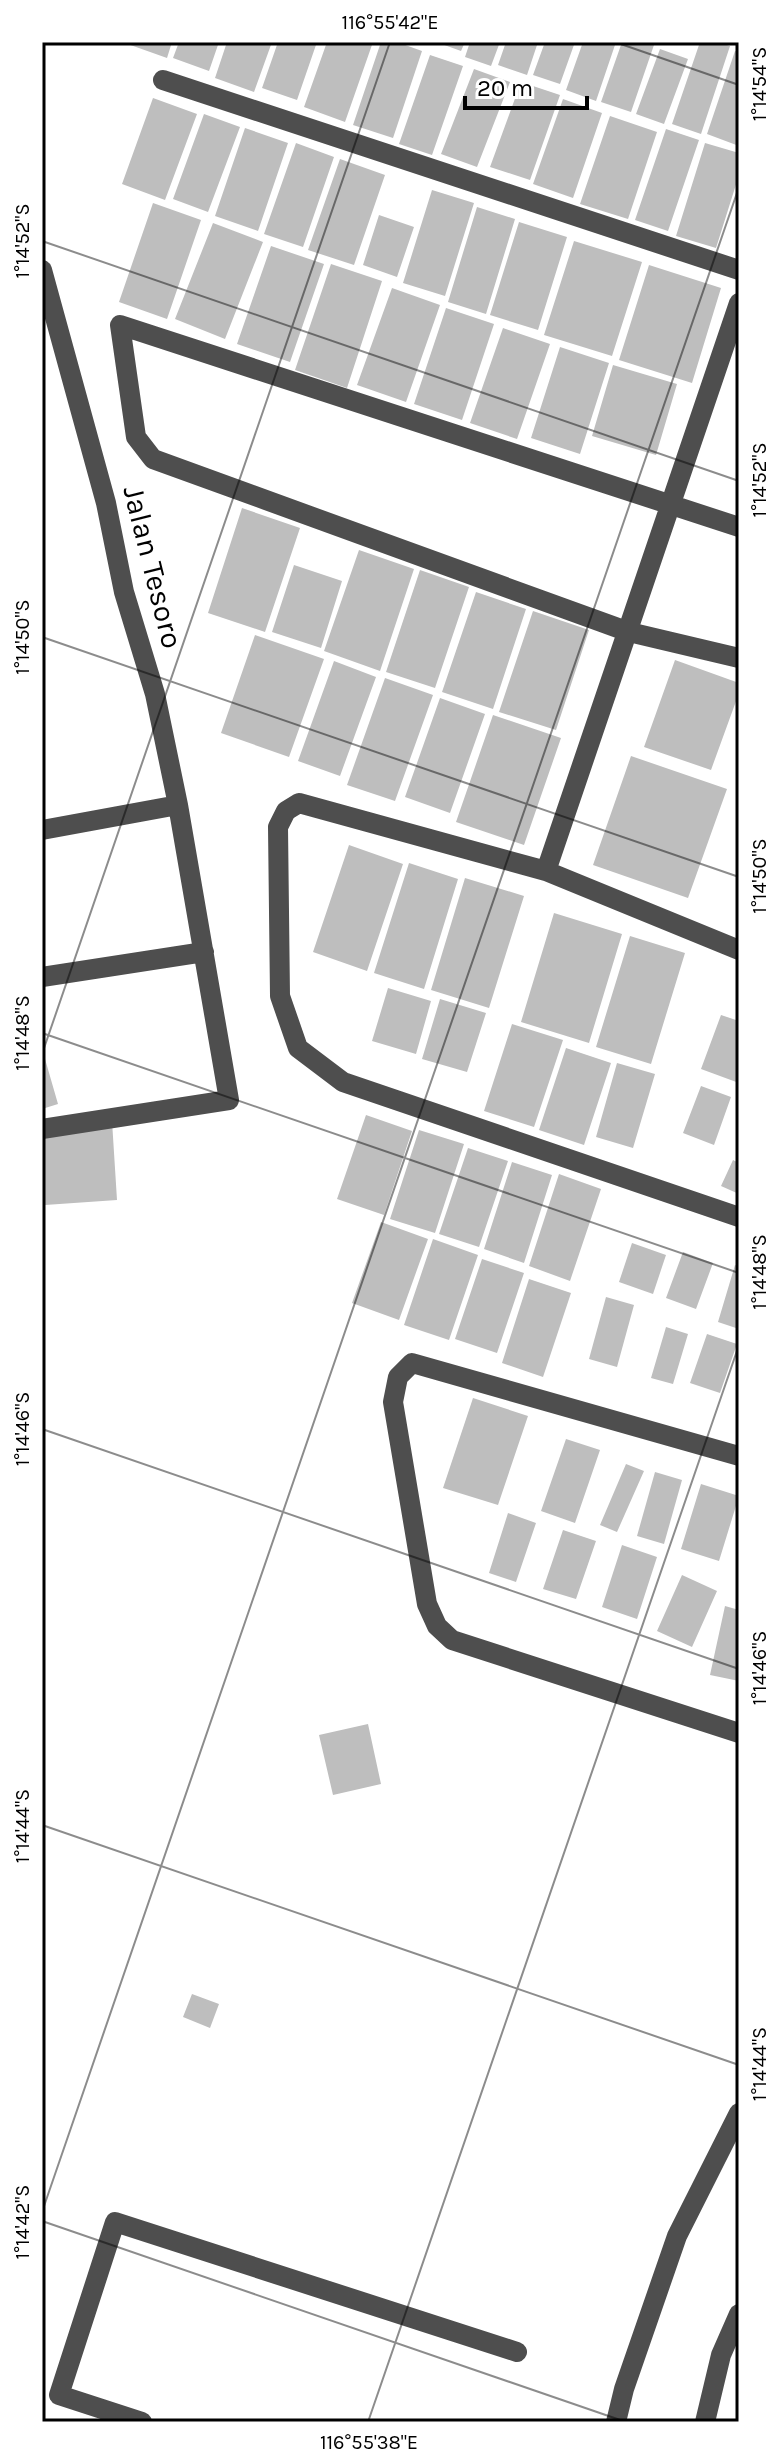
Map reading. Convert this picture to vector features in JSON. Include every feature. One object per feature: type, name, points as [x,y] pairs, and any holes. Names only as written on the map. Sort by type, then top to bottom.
[{"type":"street","points":[[163,80],[739,270]]},
{"type":"street","name":"Jalan Tesoro","points":[[42,270],[106,503],[124,592],[155,694],[178,805],[229,1100],[42,1129]]},
{"type":"street","points":[[546,871],[739,303]]},
{"type":"street","points":[[739,527],[120,325],[136,437],[153,459],[629,632],[739,658]]},
{"type":"street","points":[[739,950],[546,871],[299,803],[286,811],[278,827],[280,996],[298,1048],[343,1082],[739,1217]]},
{"type":"street","points":[[42,830],[178,805]]},
{"type":"street","points":[[42,977],[204,952]]},
{"type":"street","points":[[739,1456],[412,1363],[398,1377],[393,1402],[427,1604],[437,1626],[452,1640],[739,1733]]},
{"type":"street","points":[[616,2422],[624,2389],[677,2236],[736,2125]]},
{"type":"street","points":[[142,2422],[50,2392],[115,2222],[517,2352]]},
{"type":"street","points":[[705,2422],[721,2355],[739,2314]]},
{"type":"building","points":[[122,42],[172,42],[167,58]]},
{"type":"building","points":[[179,42],[219,42],[209,71],[173,58]]},
{"type":"building","points":[[227,42],[272,42],[254,92],[215,78]]},
{"type":"building","points":[[278,42],[317,42],[297,100],[262,88]]},
{"type":"building","points":[[327,42],[373,42],[345,122],[304,107]]},
{"type":"building","points":[[381,42],[397,42],[422,51],[393,138],[353,125]]},
{"type":"building","points":[[436,42],[465,42],[461,51]]},
{"type":"building","points":[[470,42],[500,42],[491,66],[465,57]]},
{"type":"building","points":[[506,42],[538,42],[527,75],[498,65]]},
{"type":"building","points":[[545,42],[575,42],[560,84],[533,75]]},
{"type":"building","points":[[583,42],[616,42],[596,101],[566,90]]},
{"type":"building","points":[[622,42],[655,42],[631,112],[601,102]]},
{"type":"building","points":[[700,42],[730,46],[701,134],[672,124]]},
{"type":"building","points":[[660,49],[688,59],[664,124],[636,114]]},
{"type":"building","points":[[735,51],[739,52],[739,146],[707,134]]},
{"type":"building","points":[[430,55],[463,66],[432,155],[399,144]]},
{"type":"building","points":[[474,69],[510,82],[477,167],[441,154]]},
{"type":"building","points":[[521,82],[560,95],[530,180],[490,167]]},
{"type":"building","points":[[153,98],[197,114],[165,200],[122,184]]},
{"type":"building","points":[[563,99],[602,113],[573,198],[533,184]]},
{"type":"building","points":[[204,114],[240,127],[208,212],[173,199]]},
{"type":"building","points":[[610,116],[657,132],[628,219],[580,204]]},
{"type":"building","points":[[245,128],[288,143],[258,231],[215,216]]},
{"type":"building","points":[[666,129],[699,140],[668,231],[635,220]]},
{"type":"building","points":[[296,143],[334,157],[303,247],[264,234]]},
{"type":"building","points":[[705,143],[739,153],[739,175],[716,248],[676,236]]},
{"type":"building","points":[[340,159],[385,175],[354,265],[308,250]]},
{"type":"building","points":[[432,190],[474,203],[445,296],[403,283]]},
{"type":"building","points":[[153,203],[201,220],[167,319],[119,302]]},
{"type":"building","points":[[477,207],[515,219],[486,314],[448,302]]},
{"type":"building","points":[[379,215],[414,227],[397,277],[363,265]]},
{"type":"building","points":[[519,222],[567,237],[538,330],[490,315]]},
{"type":"building","points":[[213,223],[263,242],[225,339],[175,319]]},
{"type":"building","points":[[574,241],[642,262],[612,356],[544,335]]},
{"type":"building","points":[[271,246],[324,264],[290,362],[237,344]]},
{"type":"building","points":[[331,264],[382,281],[347,388],[295,370]]},
{"type":"building","points":[[649,265],[721,288],[692,383],[619,360]]},
{"type":"building","points":[[392,288],[440,305],[406,402],[357,385]]},
{"type":"building","points":[[446,308],[494,324],[462,420],[414,404]]},
{"type":"building","points":[[503,328],[550,344],[517,439],[470,423]]},
{"type":"building","points":[[560,347],[609,363],[580,454],[531,438]]},
{"type":"building","points":[[613,365],[677,384],[656,455],[592,436]]},
{"type":"building","points":[[242,508],[300,528],[265,632],[208,613]]},
{"type":"building","points":[[359,550],[414,569],[380,671],[324,651]]},
{"type":"building","points":[[294,565],[342,581],[321,648],[272,632]]},
{"type":"building","points":[[420,570],[469,587],[435,688],[386,672]]},
{"type":"building","points":[[476,592],[526,609],[493,709],[442,692]]},
{"type":"building","points":[[533,611],[589,630],[556,730],[499,712]]},
{"type":"building","points":[[255,635],[324,659],[289,757],[221,733]]},
{"type":"building","points":[[675,660],[739,683],[739,693],[711,770],[644,747]]},
{"type":"building","points":[[334,661],[376,677],[340,776],[298,761]]},
{"type":"building","points":[[385,678],[433,695],[395,801],[347,785]]},
{"type":"building","points":[[440,698],[485,714],[450,813],[405,797]]},
{"type":"building","points":[[493,715],[561,738],[524,845],[456,822]]},
{"type":"building","points":[[631,756],[727,789],[688,898],[593,865]]},
{"type":"building","points":[[349,845],[403,864],[367,971],[313,952]]},
{"type":"building","points":[[409,863],[458,879],[424,989],[374,973]]},
{"type":"building","points":[[465,878],[524,896],[489,1008],[431,990]]},
{"type":"building","points":[[554,913],[622,934],[589,1043],[521,1022]]},
{"type":"building","points":[[630,936],[685,953],[651,1064],[596,1047]]},
{"type":"building","points":[[388,988],[431,1001],[416,1054],[372,1041]]},
{"type":"building","points":[[440,999],[486,1013],[467,1072],[422,1059]]},
{"type":"building","points":[[721,1015],[739,1021],[739,1083],[701,1069]]},
{"type":"building","points":[[512,1024],[563,1040],[534,1127],[484,1111]]},
{"type":"building","points":[[566,1048],[611,1063],[584,1145],[539,1130]]},
{"type":"building","points":[[42,1053],[58,1104],[42,1109]]},
{"type":"building","points":[[617,1063],[655,1074],[633,1148],[596,1137]]},
{"type":"building","points":[[701,1086],[731,1097],[714,1145],[683,1133]]},
{"type":"building","points":[[366,1115],[412,1131],[384,1215],[337,1199]]},
{"type":"building","points":[[112,1121],[117,1200],[45,1205],[42,1126]]},
{"type":"building","points":[[419,1130],[464,1144],[435,1233],[390,1219]]},
{"type":"building","points":[[468,1148],[508,1161],[479,1247],[439,1234]]},
{"type":"building","points":[[733,1160],[739,1163],[739,1194],[721,1186]]},
{"type":"building","points":[[512,1162],[552,1175],[524,1263],[484,1249]]},
{"type":"building","points":[[559,1174],[601,1189],[570,1281],[529,1266]]},
{"type":"building","points":[[381,1222],[428,1239],[399,1320],[352,1303]]},
{"type":"building","points":[[433,1239],[478,1255],[449,1340],[404,1325]]},
{"type":"building","points":[[632,1243],[666,1255],[653,1294],[619,1282]]},
{"type":"building","points":[[683,1252],[713,1263],[696,1309],[666,1298]]},
{"type":"building","points":[[482,1259],[524,1273],[497,1353],[455,1339]]},
{"type":"building","points":[[735,1265],[739,1267],[739,1320],[736,1328],[718,1322]]},
{"type":"building","points":[[529,1279],[571,1293],[543,1377],[502,1363]]},
{"type":"building","points":[[606,1297],[634,1305],[617,1367],[589,1359]]},
{"type":"building","points":[[666,1327],[688,1334],[673,1384],[651,1378]]},
{"type":"building","points":[[707,1334],[737,1344],[720,1393],[690,1383]]},
{"type":"building","points":[[473,1398],[528,1416],[498,1505],[443,1488]]},
{"type":"building","points":[[566,1439],[600,1450],[575,1523],[541,1511]]},
{"type":"building","points":[[626,1464],[644,1471],[617,1532],[600,1525]]},
{"type":"building","points":[[655,1472],[682,1480],[664,1544],[637,1536]]},
{"type":"building","points":[[701,1484],[739,1496],[719,1561],[681,1549]]},
{"type":"building","points":[[508,1513],[536,1523],[516,1582],[489,1573]]},
{"type":"building","points":[[563,1530],[596,1541],[576,1599],[543,1589]]},
{"type":"building","points":[[622,1545],[657,1557],[637,1619],[602,1607]]},
{"type":"building","points":[[682,1575],[717,1591],[692,1647],[657,1631]]},
{"type":"building","points":[[725,1606],[739,1610],[739,1681],[710,1675]]},
{"type":"building","points":[[368,1724],[381,1784],[333,1795],[319,1735]]},
{"type":"building","points":[[192,1994],[219,2004],[210,2028],[183,2017]]}]
